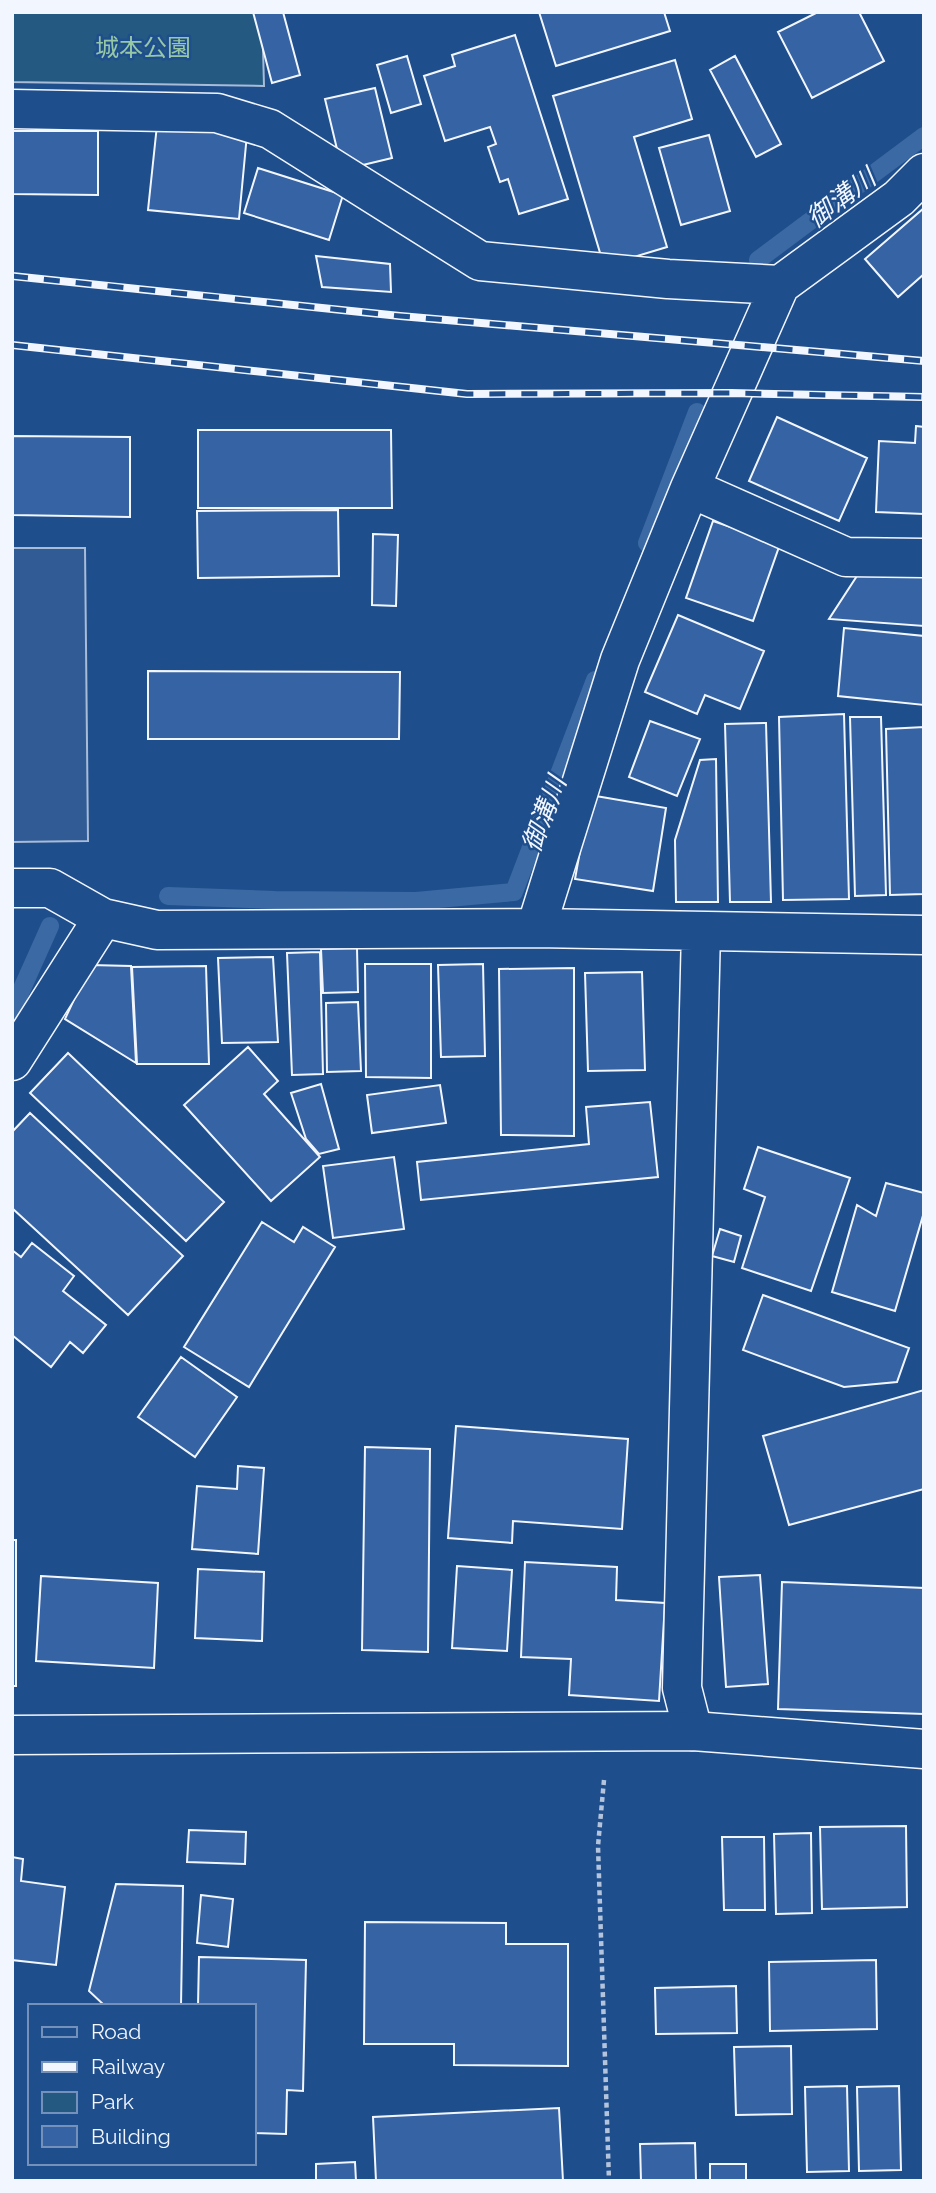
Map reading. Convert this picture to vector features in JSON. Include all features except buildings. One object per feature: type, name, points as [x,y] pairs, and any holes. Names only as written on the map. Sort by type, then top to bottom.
[{"type":"street","points":[[12,108],[217,113],[270,130],[480,261],[668,279],[780,285]]},
{"type":"street","points":[[536,928],[620,660],[690,488],[780,285],[899,198],[924,173]]},
{"type":"street","points":[[690,488],[846,557],[924,558]]},
{"type":"street","points":[[12,888],[50,888],[103,918],[157,930],[536,928],[924,935]]},
{"type":"street","points":[[12,1061],[103,918]]},
{"type":"street","points":[[693,1731],[682,1688],[701,931]]},
{"type":"street","points":[[12,1735],[693,1731],[924,1749]]},
{"type":"path","points":[[609,1730],[598,1846],[609,2181]]},
{"type":"green space","name":"城本公園","points":[[12,12],[262,12],[264,86],[12,82]]},
{"type":"shaded area","points":[[12,548],[85,548],[88,841],[12,842]]},
{"type":"waterway","name":"御溝川","points":[[758,260],[924,136]]},
{"type":"waterway","name":"御溝川","points":[[647,543],[697,412]]},
{"type":"waterway","name":"御溝川","points":[[168,896],[416,901],[514,892],[595,680]]},
{"type":"waterway","name":"御溝川","points":[[12,1011],[50,926]]},
{"type":"railway","points":[[12,276],[400,316],[924,361]]},
{"type":"railway","points":[[12,345],[467,394],[731,393],[924,397]]}]
